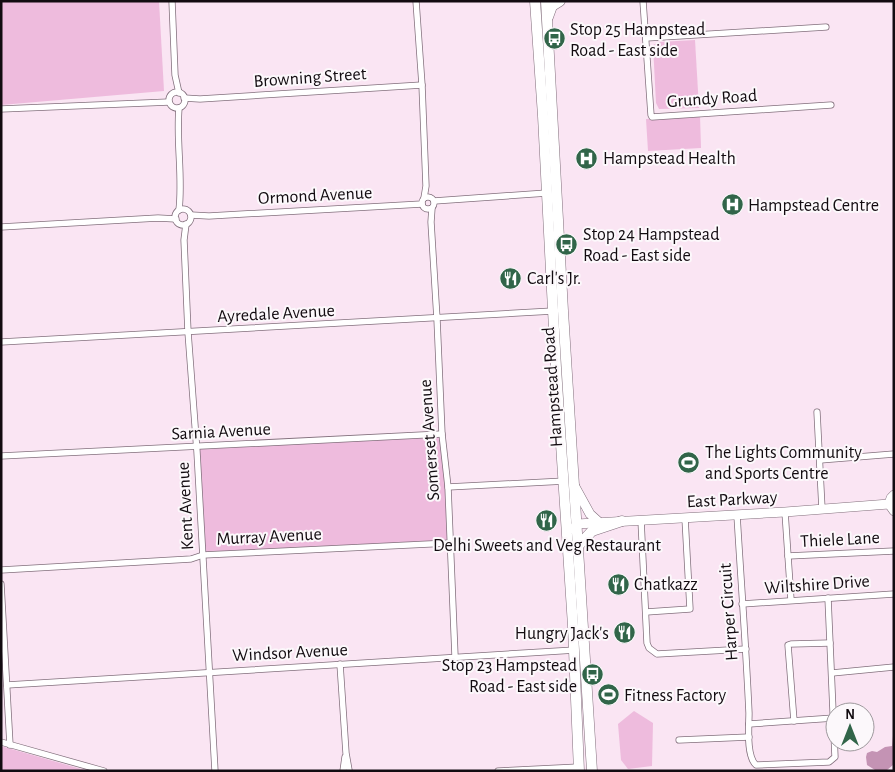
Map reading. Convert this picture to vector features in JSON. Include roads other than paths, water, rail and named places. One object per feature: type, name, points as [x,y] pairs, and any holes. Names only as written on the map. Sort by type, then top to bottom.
[{"type":"highway","name":"Hampstead Road","points":[[535,1],[552,192]]},
{"type":"highway","name":"Hampstead Road","points":[[546,1],[558,311],[576,524],[573,547],[592,768]]},
{"type":"highway","points":[[547,18],[552,6],[560,1]]},
{"type":"highway","name":"Hampstead Road","points":[[571,482],[574,650],[579,769]]},
{"type":"highway","points":[[573,547],[592,531],[622,521]]},
{"type":"highway","points":[[579,769],[592,768]]},
{"type":"street","points":[[172,1],[175,75],[172,96]]},
{"type":"street","points":[[416,1],[422,85],[425,199],[431,206]]},
{"type":"street","name":"Grundy Road","points":[[643,1],[652,117],[830,105]]},
{"type":"street","points":[[646,38],[826,27]]},
{"type":"street","name":"Browning Street","points":[[180,104],[200,99],[422,85]]},
{"type":"street","points":[[1,109],[153,102],[172,96]]},
{"type":"street","points":[[172,96],[180,104]]},
{"type":"street","points":[[172,96],[180,104]]},
{"type":"street","name":"Kent Avenue","points":[[180,104],[178,122],[188,332],[197,447],[214,771]]},
{"type":"street","points":[[431,206],[552,192]]},
{"type":"street","points":[[425,199],[431,206]]},
{"type":"street","name":"Ormond Avenue","points":[[1,228],[209,216],[425,199]]},
{"type":"street","name":"Somerset Avenue","points":[[431,206],[442,434],[448,487],[455,656]]},
{"type":"street","name":"Ayredale Avenue","points":[[1,342],[558,311]]},
{"type":"street","points":[[817,412],[822,509]]},
{"type":"street","name":"Sarnia Avenue","points":[[1,456],[442,434]]},
{"type":"street","points":[[820,460],[894,454]]},
{"type":"street","points":[[448,487],[571,482],[590,514],[600,523]]},
{"type":"street","name":"East Parkway","points":[[576,524],[785,512],[892,503]]},
{"type":"street","points":[[785,512],[791,600]]},
{"type":"street","name":"Harper Circuit","points":[[737,515],[751,758],[756,765],[829,762],[835,757],[835,752]]},
{"type":"street","points":[[646,612],[690,610],[685,518]]},
{"type":"street","points":[[641,520],[647,643],[649,648],[657,654],[746,649]]},
{"type":"street","name":"Murray Avenue","points":[[1,570],[190,559],[203,555],[450,542]]},
{"type":"street","name":"Thiele Lane","points":[[788,556],[894,551]]},
{"type":"street","points":[[1,584],[10,745]]},
{"type":"street","name":"Wiltshire Drive","points":[[742,604],[894,594]]},
{"type":"street","name":"Harper Circuit","points":[[828,598],[833,702]]},
{"type":"street","points":[[794,721],[788,645],[830,643]]},
{"type":"street","name":"Windsor Avenue","points":[[7,685],[574,650]]},
{"type":"street","points":[[340,664],[347,771]]},
{"type":"street","points":[[832,673],[894,667]]},
{"type":"street","points":[[749,724],[825,719]]},
{"type":"street","points":[[679,740],[749,737]]},
{"type":"street","points":[[1,742],[104,771]]},
{"type":"street","points":[[498,771],[579,769]]},
{"type":"place","name":"Stop 25 Hampstead Road - East side","points":[[554,39]]},
{"type":"place","name":"Hampstead Health","points":[[587,158]]},
{"type":"place","name":"Hampstead Centre","points":[[732,205]]},
{"type":"place","name":"Stop 24 Hampstead Road - East side","points":[[567,244]]},
{"type":"place","name":"Carl's Jr.","points":[[511,278]]},
{"type":"place","name":"The Lights Community and Sports Centre","points":[[689,462]]},
{"type":"place","name":"Delhi Sweets and Veg Restaurant","points":[[547,520]]},
{"type":"place","name":"Chatkazz","points":[[618,584]]},
{"type":"place","name":"Hungry Jack's","points":[[625,633]]},
{"type":"place","name":"Stop 23 Hampstead Road - East side","points":[[593,675]]},
{"type":"place","name":"Fitness Factory","points":[[608,695]]}]
